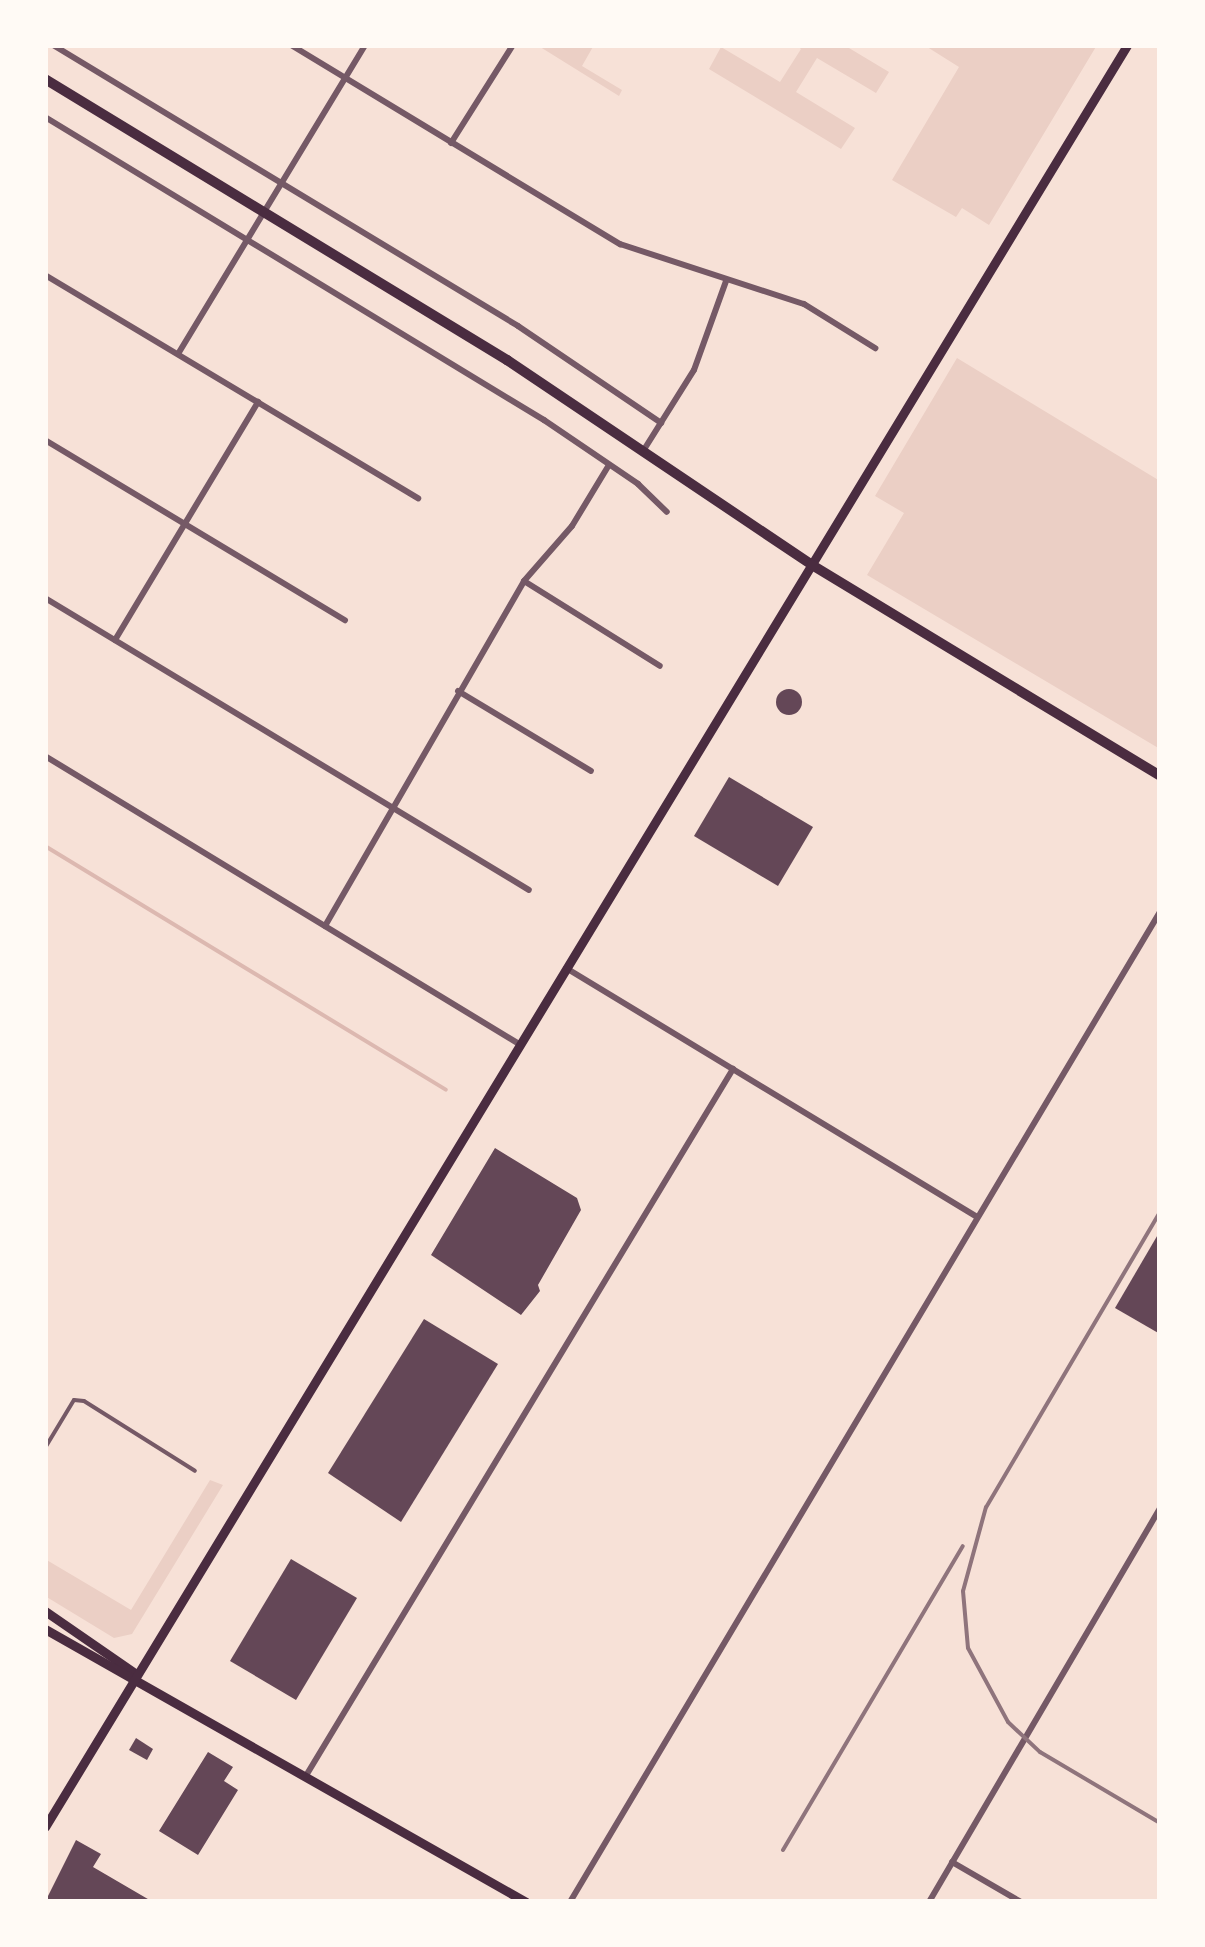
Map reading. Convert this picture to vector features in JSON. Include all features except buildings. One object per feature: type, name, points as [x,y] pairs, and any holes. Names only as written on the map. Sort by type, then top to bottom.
[{"type":"main road","points":[[45,1827],[1127,45]]},
{"type":"main road","points":[[45,79],[646,448],[812,565],[1160,776]]},
{"type":"main road","points":[[45,1611],[116,1654],[137,1676]]},
{"type":"main road","points":[[45,1629],[109,1667],[137,1676],[526,1902]]},
{"type":"street","points":[[53,45],[518,326],[661,423]]},
{"type":"street","points":[[291,45],[620,244],[804,304],[875,348]]},
{"type":"street","points":[[178,354],[365,45]]},
{"type":"street","points":[[452,143],[513,45]]},
{"type":"street","points":[[45,117],[609,465],[667,512]]},
{"type":"street","points":[[45,275],[418,498]]},
{"type":"street","points":[[646,448],[694,370],[726,281]]},
{"type":"street","points":[[114,640],[258,402]]},
{"type":"street","points":[[45,440],[345,620]]},
{"type":"street","points":[[324,927],[524,581],[572,526],[609,465]]},
{"type":"street","points":[[524,581],[660,666]]},
{"type":"street","points":[[45,598],[528,890]]},
{"type":"street","points":[[458,690],[590,770]]},
{"type":"street","points":[[45,756],[519,1044]]},
{"type":"street","points":[[570,1902],[1160,912]]},
{"type":"street","points":[[565,968],[976,1216]]},
{"type":"street","points":[[307,1774],[732,1069]]},
{"type":"street","points":[[929,1902],[1160,1508]]},
{"type":"street","points":[[952,1862],[1021,1902]]},
{"type":"lane","points":[[45,1448],[74,1400],[195,1470]]},
{"type":"shaded area","points":[[537,45],[594,45],[582,66],[622,90],[619,96]]},
{"type":"shaded area","points":[[796,45],[844,45],[889,72],[876,93],[817,58],[796,92],[855,128],[841,149],[709,69],[721,47],[780,82],[801,49]]},
{"type":"shaded area","points":[[924,45],[1097,45],[989,225],[962,208],[956,217],[892,180],[959,67]]},
{"type":"shaded area","points":[[957,358],[1160,481],[1160,749],[867,575],[904,513],[875,496]]},
{"type":"shaded area","points":[[210,1480],[223,1485],[132,1634],[114,1638],[45,1596],[45,1559],[131,1610]]},
{"type":"waterway","points":[[45,846],[446,1090]]},
{"type":"railway","points":[[1160,1212],[986,1507],[963,1591],[968,1648],[1008,1722],[1040,1752],[1160,1823]]},
{"type":"railway","points":[[783,1850],[963,1546]]}]
